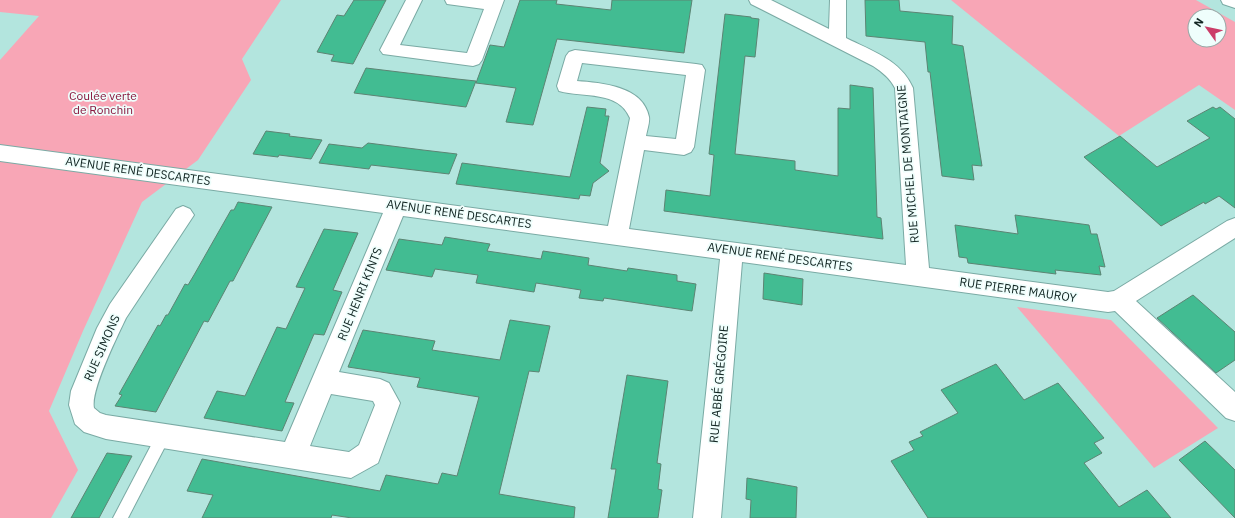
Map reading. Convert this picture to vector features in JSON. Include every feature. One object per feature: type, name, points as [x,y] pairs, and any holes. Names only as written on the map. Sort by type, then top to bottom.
[{"type":"main road","points":[[414,0],[389,50],[473,60],[495,2],[453,0]]},
{"type":"main road","points":[[837,40],[838,0]]},
{"type":"main road","points":[[1229,0],[1235,3]]},
{"type":"main road","name":"RUE MICHEL DE MONTAIGNE","points":[[764,1],[888,67],[896,74],[904,88],[918,276]]},
{"type":"main road","points":[[617,235],[640,118],[638,110],[625,96],[614,92],[566,86],[575,56],[696,70],[684,147],[636,142]]},
{"type":"main road","name":"AVENUE RENÉ DESCARTES","points":[[0,153],[918,276]]},
{"type":"main road","name":"RUE HENRI KINTS","points":[[293,455],[396,206]]},
{"type":"main road","name":"RUE SIMONS","points":[[163,437],[106,427],[93,423],[84,415],[81,405],[83,391],[109,328],[155,254],[182,215]]},
{"type":"main road","name":"RUE PIERRE MAUROY","points":[[918,276],[1097,302],[1108,302],[1119,300],[1235,227]]},
{"type":"main road","name":"RUE ABBÉ GRÉGOIRE","points":[[707,518],[732,251]]},
{"type":"main road","points":[[1119,300],[1235,410]]},
{"type":"main road","points":[[163,437],[293,455],[352,465],[369,454],[388,403],[380,391],[324,382]]},
{"type":"lane","points":[[120,518],[163,437]]},
{"type":"green space","name":"Coulée verte de Ronchin","points":[[0,0],[281,0],[242,59],[251,80],[198,160],[142,202],[83,331],[49,411],[78,470],[51,518],[0,518],[0,60],[39,16],[0,12]]},
{"type":"green space","points":[[951,0],[1196,0],[1210,8],[1187,8],[1187,48],[1227,48],[1227,17],[1235,22],[1235,110],[1199,85],[1119,136]]},
{"type":"green space","points":[[1017,307],[1111,320],[1218,428],[1154,468]]},
{"type":"building","points":[[354,0],[386,0],[353,64],[331,61],[334,55],[317,52],[337,15],[344,16]]},
{"type":"building","points":[[520,0],[557,0],[556,4],[611,10],[612,0],[692,0],[684,53],[557,39],[533,125],[506,122],[516,88],[476,83],[490,45],[504,47]]},
{"type":"building","points":[[865,0],[899,0],[900,11],[953,16],[952,44],[963,46],[982,166],[972,165],[974,180],[942,176],[925,42],[866,36]]},
{"type":"building","points":[[725,14],[759,19],[755,57],[745,56],[735,154],[795,161],[795,170],[838,176],[838,108],[850,109],[850,85],[873,88],[877,217],[881,218],[883,239],[664,211],[666,190],[710,196],[714,155],[709,154]]},
{"type":"building","points":[[366,68],[476,81],[466,107],[354,93]]},
{"type":"building","points":[[587,107],[606,109],[605,116],[609,116],[600,163],[609,171],[593,183],[590,196],[580,195],[579,199],[456,184],[462,163],[570,177]]},
{"type":"building","points":[[1213,107],[1216,109],[1220,107],[1235,119],[1235,208],[1219,196],[1205,204],[1204,202],[1161,226],[1084,157],[1120,136],[1157,167],[1210,138],[1187,121]]},
{"type":"building","points":[[266,131],[290,134],[289,136],[322,140],[311,159],[279,155],[278,157],[253,154]]},
{"type":"building","points":[[368,143],[457,154],[449,174],[371,165],[369,169],[319,163],[329,144],[362,148]]},
{"type":"building","points":[[238,202],[272,207],[233,281],[230,281],[208,322],[204,321],[156,412],[115,406],[122,395],[119,394],[158,325],[160,326],[166,315],[168,315],[185,284],[188,285],[231,210],[234,210]]},
{"type":"building","points":[[1015,215],[1089,225],[1091,234],[1097,234],[1105,267],[1099,266],[1101,275],[1055,270],[1056,274],[968,263],[967,258],[959,257],[955,225],[1018,234]]},
{"type":"building","points":[[324,229],[358,233],[333,290],[342,292],[324,335],[314,334],[285,402],[294,403],[282,431],[204,418],[217,391],[245,396],[277,327],[286,329],[305,288],[296,287]]},
{"type":"building","points":[[445,237],[490,244],[487,251],[541,259],[543,251],[589,258],[588,265],[627,271],[628,268],[677,275],[677,281],[696,284],[692,311],[604,298],[603,301],[579,298],[581,290],[536,283],[534,292],[476,283],[478,275],[435,269],[432,277],[386,270],[399,239],[442,245]]},
{"type":"building","points":[[764,273],[803,279],[802,305],[763,299]]},
{"type":"building","points":[[1193,295],[1235,332],[1235,360],[1216,373],[1157,318]]},
{"type":"building","points":[[510,320],[550,326],[539,372],[529,371],[499,494],[575,507],[574,518],[352,518],[332,515],[331,518],[202,518],[213,495],[187,491],[202,459],[380,491],[386,475],[438,484],[442,473],[457,476],[479,397],[417,387],[420,378],[348,367],[363,330],[435,341],[432,350],[500,360]]},
{"type":"building","points":[[996,364],[1024,400],[1058,383],[1104,438],[1094,443],[1102,453],[1084,463],[1119,507],[1147,490],[1171,518],[928,518],[891,461],[914,450],[909,442],[923,436],[920,432],[958,413],[941,390]]},
{"type":"building","points":[[627,375],[668,381],[657,463],[661,464],[658,489],[662,490],[658,518],[608,518],[616,469],[611,469]]},
{"type":"building","points":[[1205,441],[1235,470],[1235,518],[1179,460]]},
{"type":"building","points":[[107,453],[132,456],[99,518],[71,518]]},
{"type":"building","points":[[747,478],[797,487],[796,518],[750,518],[751,500],[746,499]]}]
